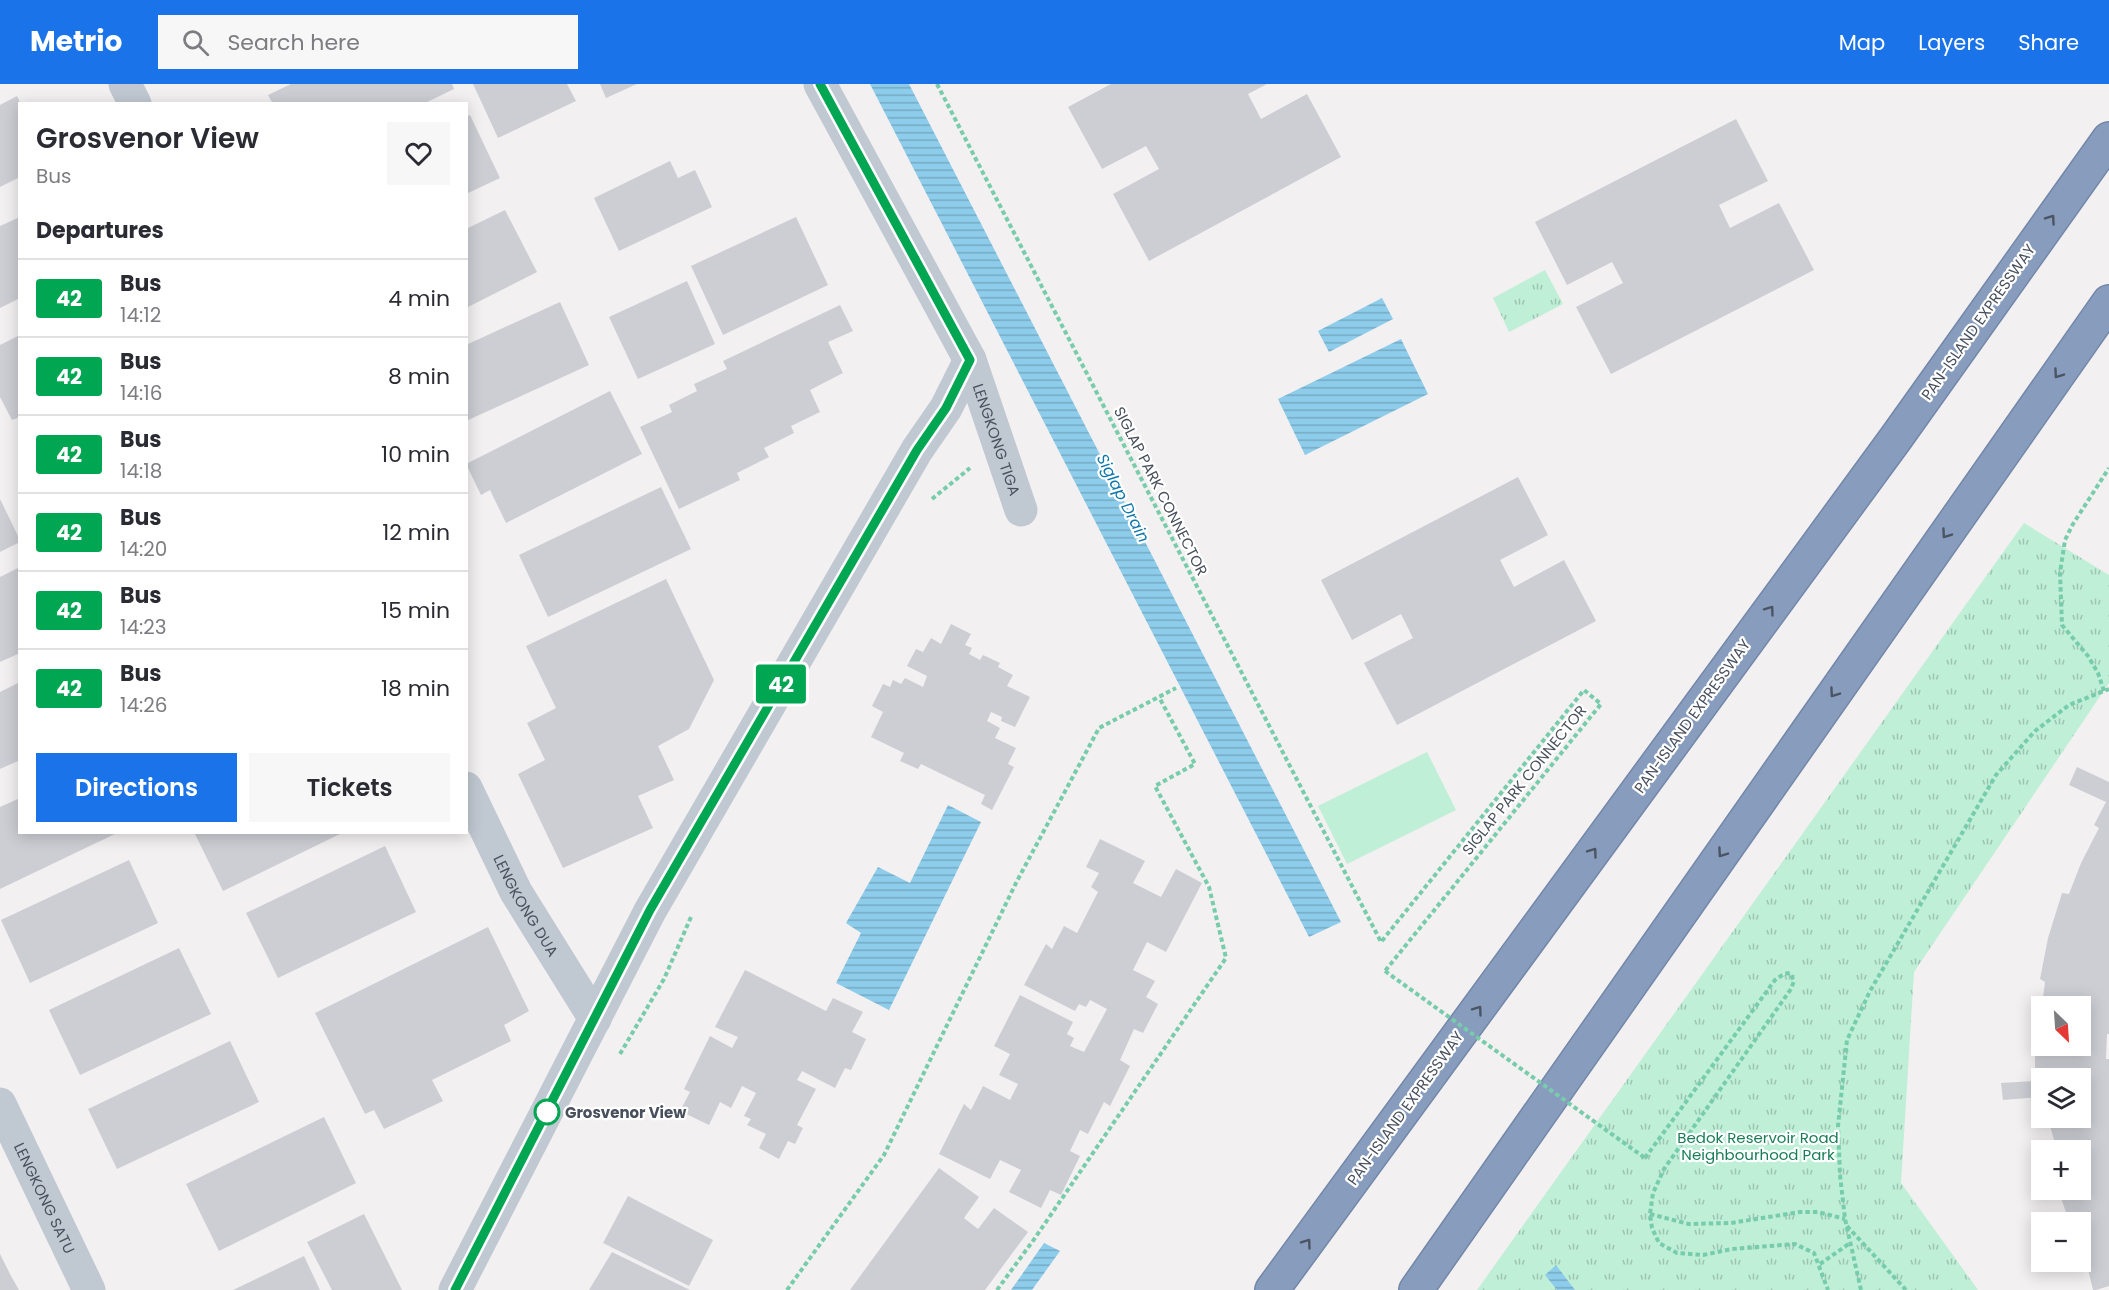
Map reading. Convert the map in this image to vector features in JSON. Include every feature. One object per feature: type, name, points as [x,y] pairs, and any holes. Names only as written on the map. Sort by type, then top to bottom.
[{"type":"highway","name":"PAN-ISLAND EXPRESSWAY","points":[[1272,1290],[1889,447],[2109,139]]},
{"type":"highway","points":[[1416,1290],[2103,315]]},
{"type":"street","points":[[125,84],[134,102]]},
{"type":"street","name":"LENGKONG TIGA","points":[[820,84],[970,360],[1021,510]]},
{"type":"street","points":[[455,1290],[650,910],[917,450],[946,408],[970,360]]},
{"type":"street","name":"LENGKONG DUA","points":[[468,792],[516,892],[595,1019]]},
{"type":"street","name":"LENGKONG SATU","points":[[0,1104],[89,1290]]},
{"type":"path","name":"SIGLAP PARK CONNECTOR","points":[[937,84],[1381,942],[1584,690],[1601,704],[1385,971],[1645,1158],[1775,980],[1790,973],[1794,981],[1791,989],[1664,1169],[1653,1193],[1650,1214],[1652,1228],[1659,1244],[1677,1253],[1703,1255],[1756,1246],[1795,1244],[1814,1253],[1820,1264]]},
{"type":"path","points":[[1861,1290],[1846,1225],[1840,1175],[1838,1126],[1847,1040],[1862,1006],[1996,775],[2035,731],[2069,705],[2107,690],[2093,664],[2062,625],[2060,573],[2065,540],[2109,468]]},
{"type":"path","points":[[787,1290],[884,1155],[1017,881],[1099,728],[1176,688]]},
{"type":"path","points":[[997,1290],[1226,958],[1209,887],[1155,786],[1195,764],[1160,697]]},
{"type":"path","points":[[1650,1214],[1689,1224],[1731,1223],[1800,1212],[1818,1212],[1845,1219]]},
{"type":"path","points":[[1846,1225],[1906,1290]]},
{"type":"path","points":[[1828,1290],[1820,1264],[1850,1243]]},
{"type":"green space","points":[[1545,270],[1563,304],[1509,332],[1493,298]]},
{"type":"green space","name":"Bedok Reservoir Road Neighbourhood Park","points":[[2024,523],[2109,575],[2109,683],[1914,972],[1901,1183],[1978,1290],[1477,1290]]},
{"type":"green space","points":[[1427,752],[1456,810],[1347,864],[1318,806]]},
{"type":"water","points":[[870,84],[909,84],[1341,922],[1309,937]]},
{"type":"water","points":[[1382,298],[1393,319],[1329,352],[1318,331]]},
{"type":"water","points":[[1401,339],[1428,394],[1305,455],[1278,399]]},
{"type":"water","points":[[948,805],[981,822],[889,1010],[836,983],[861,933],[846,923],[878,867],[910,883]]},
{"type":"water","points":[[1044,1243],[1060,1251],[1032,1290],[1011,1290]]},
{"type":"water","points":[[1556,1265],[1575,1290],[1557,1290],[1545,1275]]},
{"type":"building","points":[[291,84],[452,84],[454,89],[427,102],[272,102],[268,95]]},
{"type":"building","points":[[473,84],[567,84],[576,101],[498,138]]},
{"type":"building","points":[[600,84],[637,84],[606,98]]},
{"type":"building","points":[[1111,84],[1267,84],[1248,94],[1261,119],[1307,94],[1341,157],[1149,261],[1113,194],[1159,169],[1146,146],[1102,169],[1068,107]]},
{"type":"building","points":[[17,96],[20,102],[18,102],[18,178],[0,187],[0,105]]},
{"type":"building","points":[[470,115],[500,178],[468,193],[468,116]]},
{"type":"building","points":[[1736,119],[1768,181],[1719,205],[1730,228],[1779,203],[1814,270],[1611,374],[1576,307],[1623,283],[1612,262],[1567,285],[1535,222]]},
{"type":"building","points":[[670,161],[678,178],[695,170],[712,207],[619,251],[594,198]]},
{"type":"building","points":[[505,210],[537,272],[468,307],[468,228]]},
{"type":"building","points":[[796,217],[828,285],[723,335],[691,266]]},
{"type":"building","points":[[18,218],[18,299],[0,308],[0,226]]},
{"type":"building","points":[[687,281],[715,344],[638,379],[609,317]]},
{"type":"building","points":[[560,302],[589,365],[468,420],[468,344]]},
{"type":"building","points":[[840,305],[853,331],[828,342],[843,373],[810,390],[820,412],[791,426],[794,433],[764,448],[769,457],[737,473],[740,480],[679,509],[640,427],[672,412],[669,405],[697,391],[694,384],[727,369],[723,361]]},
{"type":"building","points":[[18,336],[18,418],[12,420],[0,397],[0,345]]},
{"type":"building","points":[[610,391],[642,454],[506,523],[490,490],[481,495],[468,468],[468,463]]},
{"type":"building","points":[[1518,477],[1548,535],[1500,560],[1514,587],[1564,560],[1596,621],[1397,725],[1364,663],[1413,638],[1401,614],[1352,640],[1321,580]]},
{"type":"building","points":[[661,487],[691,549],[548,617],[519,555]]},
{"type":"building","points":[[0,499],[18,536],[18,543],[0,552]]},
{"type":"building","points":[[18,568],[18,654],[0,662],[0,577]]},
{"type":"building","points":[[666,579],[714,680],[689,729],[658,746],[674,780],[638,796],[653,828],[563,868],[518,774],[545,760],[527,723],[556,708],[526,646]]},
{"type":"building","points":[[951,624],[971,634],[965,645],[972,648],[969,654],[980,660],[983,655],[1000,663],[998,667],[1013,675],[1007,686],[1030,697],[1015,727],[1001,721],[1002,717],[991,712],[987,721],[1000,728],[995,738],[1016,748],[1008,764],[1014,767],[992,810],[981,804],[985,795],[921,764],[918,769],[900,761],[904,753],[871,737],[883,712],[872,706],[883,684],[890,687],[893,680],[901,684],[905,678],[923,687],[927,676],[907,666],[916,649],[923,652],[931,638],[941,644]]},
{"type":"building","points":[[18,683],[18,761],[0,769],[0,692]]},
{"type":"building","points":[[2077,767],[2109,782],[2109,1034],[2107,1034],[2106,1059],[2109,1059],[2109,1286],[2096,1290],[2093,1290],[2089,1272],[2091,1272],[2091,1212],[2066,1212],[2062,1200],[2091,1200],[2091,1140],[2054,1140],[2051,1128],[2091,1128],[2091,1068],[2035,1068],[2035,1056],[2091,1056],[2091,996],[2043,996],[2045,982],[2040,979],[2048,938],[2062,893],[2069,894],[2081,863],[2099,828],[2094,825],[2106,802],[2069,785]]},
{"type":"building","points":[[18,799],[18,834],[115,834],[0,889],[0,807]]},
{"type":"building","points":[[195,834],[340,834],[223,891]]},
{"type":"building","points":[[1100,839],[1145,861],[1133,883],[1161,897],[1176,869],[1202,883],[1166,952],[1147,942],[1133,970],[1155,981],[1146,997],[1158,1004],[1143,1033],[1134,1029],[1120,1060],[1130,1066],[1110,1106],[1104,1102],[1088,1134],[1080,1130],[1070,1151],[1080,1156],[1061,1195],[1050,1190],[1041,1208],[1009,1192],[1021,1170],[1000,1160],[990,1179],[939,1154],[964,1104],[971,1110],[983,1086],[1010,1100],[1018,1084],[999,1075],[1010,1054],[994,1046],[1020,995],[1073,1022],[1067,1034],[1074,1038],[1070,1046],[1084,1052],[1107,1009],[1090,1000],[1086,1007],[1079,1004],[1075,1011],[1024,985],[1046,944],[1052,949],[1064,926],[1077,933],[1098,892],[1091,887],[1099,873],[1086,867]]},
{"type":"building","points":[[385,846],[416,912],[278,978],[246,913]]},
{"type":"building","points":[[129,860],[158,923],[30,983],[1,920]]},
{"type":"building","points":[[488,927],[529,1011],[504,1025],[511,1041],[432,1080],[443,1101],[384,1129],[374,1110],[365,1114],[315,1013]]},
{"type":"building","points":[[179,948],[211,1014],[80,1075],[49,1010]]},
{"type":"building","points":[[745,970],[826,1011],[833,998],[863,1012],[852,1032],[866,1039],[851,1070],[845,1068],[835,1088],[802,1071],[797,1080],[816,1089],[797,1125],[803,1128],[795,1144],[788,1141],[779,1159],[759,1148],[766,1134],[747,1125],[751,1119],[744,1116],[756,1093],[742,1086],[731,1108],[720,1102],[709,1125],[680,1111],[690,1092],[684,1089],[710,1036],[732,1048],[738,1037],[715,1027]]},
{"type":"building","points":[[230,1041],[259,1102],[117,1169],[88,1109]]},
{"type":"building","points":[[2031,1081],[2031,1098],[2003,1100],[2001,1083]]},
{"type":"building","points":[[324,1117],[356,1183],[219,1251],[186,1184]]},
{"type":"building","points":[[939,1168],[979,1197],[964,1218],[978,1229],[994,1208],[1028,1232],[985,1290],[850,1290]]},
{"type":"building","points":[[628,1196],[713,1240],[689,1286],[603,1243]]},
{"type":"building","points":[[364,1214],[402,1290],[332,1290],[307,1242]]},
{"type":"building","points":[[612,1252],[690,1290],[589,1290]]},
{"type":"building","points":[[0,1254],[11,1276],[19,1290],[0,1290]]},
{"type":"building","points":[[304,1256],[320,1290],[233,1290]]},
{"type":"bus line","name":"42","points":[[455,1290],[650,910],[917,450],[946,408],[970,360],[820,84]]},
{"type":"place","name":"Grosvenor View","points":[[547,1112]]},
{"type":"water label","name":"Siglap Drain","points":[[1123,498]]}]
